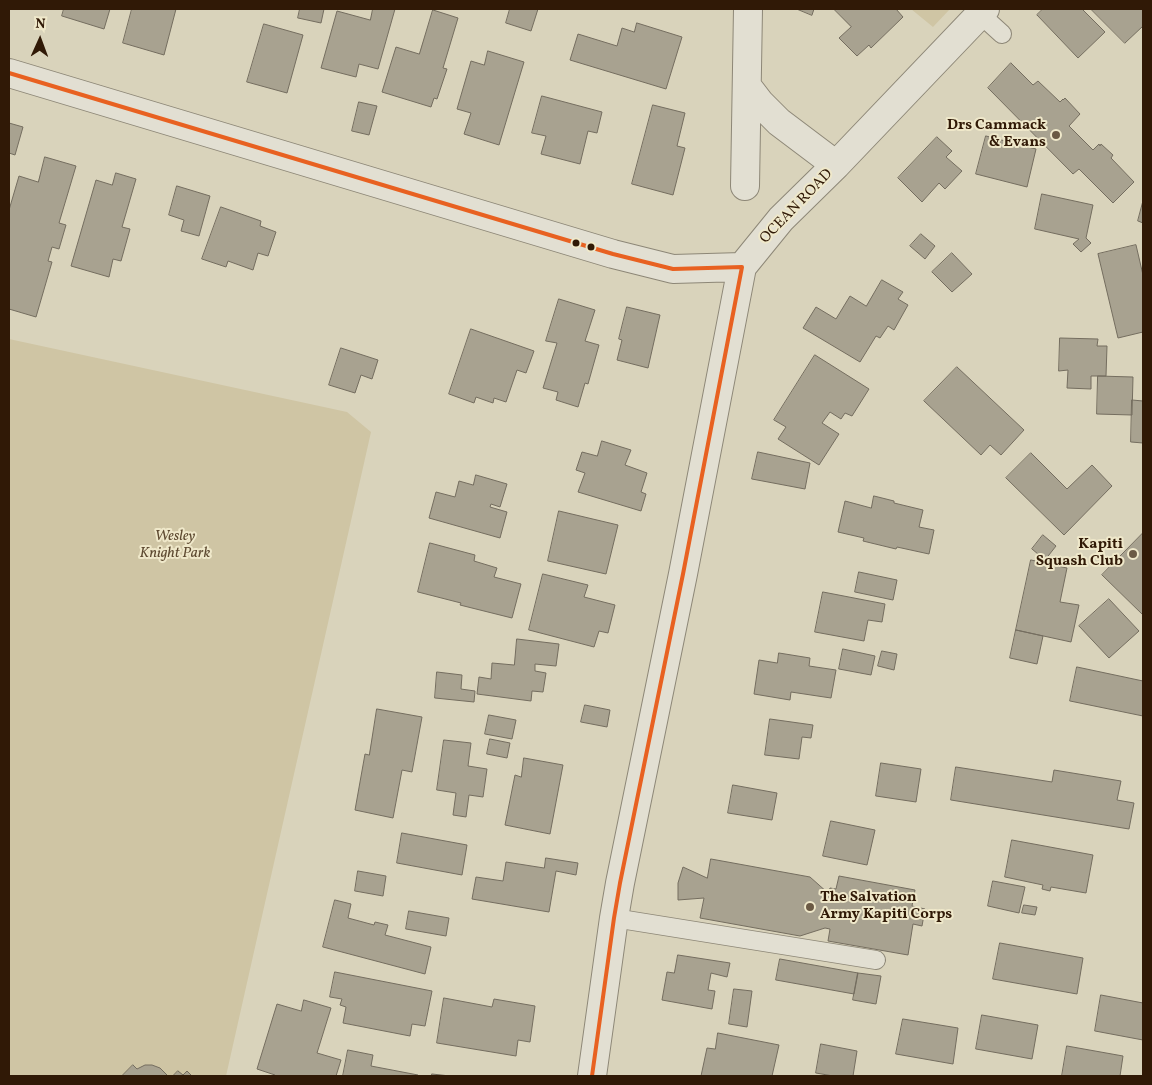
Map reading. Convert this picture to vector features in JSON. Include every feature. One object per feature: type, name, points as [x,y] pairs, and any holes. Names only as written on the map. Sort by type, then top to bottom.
[{"type":"street","points":[[745,186],[748,9]]},
{"type":"street","name":"OCEAN ROAD","points":[[742,267],[781,219],[836,165],[983,11]]},
{"type":"street","points":[[9,73],[613,254],[673,269],[742,267],[614,918],[592,1076]]},
{"type":"street","points":[[747,86],[760,103],[779,122],[836,165]]},
{"type":"lane","points":[[983,11],[1002,34]]},
{"type":"lane","points":[[614,918],[876,960]]},
{"type":"green space","points":[[911,9],[950,9],[933,27]]},
{"type":"green space","name":"Wesley Knight Park","points":[[9,339],[347,412],[371,432],[226,1076],[9,1076]]},
{"type":"building","points":[[64,9],[110,9],[104,29],[62,16]]},
{"type":"building","points":[[132,9],[176,9],[164,55],[123,43]]},
{"type":"building","points":[[300,9],[324,9],[321,23],[298,18]]},
{"type":"building","points":[[373,9],[395,9],[378,69],[359,64],[356,77],[321,68],[337,11],[370,20]]},
{"type":"building","points":[[510,9],[538,9],[531,31],[506,23]]},
{"type":"building","points":[[797,9],[814,9],[812,15]]},
{"type":"building","points":[[834,9],[896,9],[903,17],[871,48],[869,45],[857,56],[839,38],[851,27]]},
{"type":"building","points":[[1043,9],[1082,9],[1105,32],[1078,58],[1037,15]]},
{"type":"building","points":[[1091,9],[1143,9],[1143,26],[1125,43]]},
{"type":"building","points":[[433,10],[458,18],[443,68],[447,69],[437,99],[434,98],[431,107],[382,92],[396,47],[419,54]]},
{"type":"building","points":[[637,23],[682,37],[666,89],[570,60],[578,34],[617,46],[622,28],[634,32]]},
{"type":"building","points":[[264,24],[303,35],[287,93],[247,82]]},
{"type":"building","points":[[488,51],[524,62],[499,145],[464,134],[471,113],[457,109],[471,61],[484,65]]},
{"type":"building","name":"Drs Cammack & Evans","points":[[1011,63],[1033,85],[1038,81],[1060,102],[1065,98],[1080,114],[1069,126],[1093,150],[1101,144],[1113,155],[1111,158],[1134,182],[1113,203],[1079,169],[1073,174],[988,88]]},
{"type":"building","points":[[542,96],[602,112],[597,133],[588,131],[580,164],[541,154],[546,136],[532,133]]},
{"type":"building","points":[[359,102],[377,106],[369,135],[352,131]]},
{"type":"building","points":[[653,105],[685,113],[677,146],[685,148],[673,195],[632,184]]},
{"type":"building","points":[[9,123],[23,127],[15,155],[9,153]]},
{"type":"building","points":[[986,136],[1036,149],[1027,187],[976,174]]},
{"type":"building","points":[[937,137],[952,151],[946,157],[962,171],[945,189],[939,183],[922,202],[898,178]]},
{"type":"building","points":[[45,157],[76,166],[59,223],[66,225],[59,249],[52,247],[48,261],[52,262],[36,317],[9,309],[9,210],[19,176],[38,182]]},
{"type":"building","points":[[116,173],[136,179],[122,227],[130,229],[121,261],[113,259],[109,277],[71,266],[96,180],[112,185]]},
{"type":"building","points":[[177,186],[210,196],[199,236],[181,231],[184,220],[169,215]]},
{"type":"building","points":[[1042,194],[1093,205],[1086,238],[1091,243],[1081,252],[1073,244],[1079,239],[1035,229]]},
{"type":"building","points":[[1143,201],[1143,223],[1138,221]]},
{"type":"building","points":[[221,207],[261,221],[260,226],[276,232],[268,256],[258,253],[253,270],[228,261],[226,267],[202,259]]},
{"type":"building","points":[[921,234],[935,246],[925,259],[910,246]]},
{"type":"building","points":[[1136,245],[1143,275],[1143,332],[1118,338],[1098,254]]},
{"type":"building","points":[[952,253],[972,274],[952,292],[932,272]]},
{"type":"building","points":[[882,280],[903,292],[898,299],[908,305],[894,330],[888,326],[880,338],[876,336],[860,362],[803,328],[816,307],[836,319],[850,296],[866,306]]},
{"type":"building","points":[[559,299],[595,310],[585,341],[599,345],[588,384],[585,383],[578,407],[556,400],[558,392],[543,388],[557,343],[546,341]]},
{"type":"building","points":[[627,307],[660,315],[648,368],[617,360],[622,340],[619,339]]},
{"type":"building","points":[[471,329],[534,351],[526,373],[517,370],[506,402],[494,398],[493,403],[476,397],[474,403],[449,394]]},
{"type":"building","points":[[1060,338],[1098,339],[1097,346],[1107,346],[1106,376],[1091,376],[1091,389],[1067,388],[1068,370],[1059,371]]},
{"type":"building","points":[[341,348],[378,360],[372,379],[361,375],[355,393],[329,385]]},
{"type":"building","points":[[815,355],[869,389],[852,416],[845,413],[841,419],[830,412],[822,423],[839,434],[819,465],[778,439],[786,427],[774,420]]},
{"type":"building","points":[[957,367],[1024,430],[1001,455],[990,445],[981,455],[924,401]]},
{"type":"building","points":[[1098,376],[1133,377],[1132,415],[1097,414]]},
{"type":"building","points":[[1132,400],[1143,401],[1143,443],[1131,442]]},
{"type":"building","points":[[602,441],[631,450],[625,465],[647,473],[641,492],[646,494],[641,511],[578,492],[585,473],[576,470],[582,452],[597,456]]},
{"type":"building","points":[[758,452],[810,463],[805,489],[752,479]]},
{"type":"building","points":[[1031,453],[1067,489],[1092,465],[1112,486],[1064,535],[1006,478]]},
{"type":"building","points":[[476,475],[507,484],[500,507],[491,504],[490,507],[507,512],[500,538],[429,518],[436,492],[455,497],[459,481],[473,485]]},
{"type":"building","points":[[874,496],[923,510],[919,527],[934,530],[929,554],[897,547],[896,549],[863,541],[864,538],[838,532],[845,501],[871,508]]},
{"type":"building","points":[[559,511],[618,525],[606,574],[548,561]]},
{"type":"building","name":"Kapiti Squash Club","points":[[1143,533],[1143,615],[1102,575]]},
{"type":"building","points":[[1043,535],[1056,546],[1045,560],[1032,549]]},
{"type":"building","points":[[430,543],[475,555],[474,561],[497,568],[494,577],[521,584],[512,618],[418,592]]},
{"type":"building","points":[[1031,560],[1067,568],[1060,602],[1079,605],[1071,642],[1016,630]]},
{"type":"building","points":[[859,572],[897,580],[893,600],[855,592]]},
{"type":"building","points":[[543,574],[588,585],[584,597],[615,605],[608,633],[599,631],[594,647],[529,630]]},
{"type":"building","points":[[823,592],[885,604],[882,622],[868,620],[864,641],[815,632]]},
{"type":"building","points":[[1109,599],[1139,631],[1109,658],[1079,626]]},
{"type":"building","points":[[1016,630],[1043,636],[1037,664],[1010,658]]},
{"type":"building","points":[[517,639],[559,644],[556,666],[535,664],[535,671],[546,673],[543,692],[532,691],[531,701],[477,694],[479,677],[491,679],[492,663],[514,665]]},
{"type":"building","points":[[843,649],[875,656],[871,675],[839,669]]},
{"type":"building","points":[[882,651],[897,654],[894,670],[878,666]]},
{"type":"building","points":[[779,653],[810,658],[809,666],[836,670],[831,698],[791,692],[790,700],[754,694],[759,660],[777,663]]},
{"type":"building","points":[[1077,667],[1143,681],[1143,716],[1070,701]]},
{"type":"building","points":[[437,672],[462,675],[461,689],[475,691],[474,702],[435,698]]},
{"type":"building","points":[[585,705],[610,710],[607,727],[581,722]]},
{"type":"building","points":[[377,709],[422,717],[412,772],[402,770],[393,818],[355,810],[365,754],[369,755]]},
{"type":"building","points":[[489,715],[516,720],[512,739],[485,734]]},
{"type":"building","points":[[770,719],[813,725],[811,738],[802,737],[799,759],[765,755]]},
{"type":"building","points":[[490,739],[510,743],[507,758],[487,754]]},
{"type":"building","points":[[444,740],[471,743],[468,766],[487,769],[483,797],[469,795],[466,817],[453,815],[456,793],[437,790]]},
{"type":"building","points":[[524,758],[563,765],[550,834],[505,825],[515,775],[521,777]]},
{"type":"building","points":[[881,763],[921,769],[916,802],[876,796]]},
{"type":"building","points":[[956,767],[1052,782],[1054,770],[1121,781],[1117,800],[1134,803],[1129,829],[951,800]]},
{"type":"building","points":[[733,785],[777,793],[772,820],[728,813]]},
{"type":"building","points":[[831,821],[875,830],[867,865],[823,856]]},
{"type":"building","points":[[402,833],[467,845],[462,875],[397,863]]},
{"type":"building","points":[[1012,840],[1093,855],[1086,893],[1051,887],[1050,891],[1042,889],[1043,885],[1005,877]]},
{"type":"building","points":[[546,858],[578,863],[576,875],[556,871],[549,912],[472,899],[476,877],[503,881],[506,862],[544,868]]},
{"type":"building","name":"The Salvation Army Kapiti Corps","points":[[711,859],[810,877],[828,893],[830,888],[836,889],[839,876],[915,890],[912,906],[925,909],[922,926],[913,924],[908,955],[828,941],[830,929],[825,928],[800,936],[700,918],[704,898],[678,900],[678,883],[683,867],[707,878]]},
{"type":"building","points":[[358,871],[386,876],[383,896],[355,891]]},
{"type":"building","points":[[993,881],[1025,887],[1019,913],[988,906]]},
{"type":"building","points":[[335,900],[351,904],[348,918],[374,925],[375,922],[388,925],[385,935],[431,947],[425,974],[323,947]]},
{"type":"building","points":[[1024,905],[1037,907],[1035,915],[1022,913]]},
{"type":"building","points":[[409,911],[449,918],[446,936],[406,929]]},
{"type":"building","points":[[1000,943],[1083,958],[1077,994],[993,979]]},
{"type":"building","points":[[678,955],[730,963],[727,977],[711,973],[708,990],[715,991],[712,1009],[662,1000],[667,972],[674,973]]},
{"type":"building","points":[[780,959],[858,973],[854,994],[776,980]]},
{"type":"building","points":[[335,972],[432,991],[425,1026],[412,1024],[410,1036],[343,1023],[346,1007],[340,1005],[342,999],[330,997]]},
{"type":"building","points":[[858,973],[881,976],[876,1004],[853,1000]]},
{"type":"building","points":[[734,989],[752,991],[747,1027],[729,1024]]},
{"type":"building","points":[[1101,995],[1143,1003],[1143,1040],[1095,1031]]},
{"type":"building","points":[[444,998],[492,1007],[494,999],[535,1006],[530,1042],[518,1040],[516,1056],[437,1043]]},
{"type":"building","points":[[304,1000],[331,1008],[317,1053],[341,1060],[336,1076],[274,1076],[257,1069],[277,1004],[301,1011]]},
{"type":"building","points":[[982,1015],[1038,1025],[1032,1059],[976,1049]]},
{"type":"building","points":[[903,1019],[958,1028],[953,1064],[896,1054]]},
{"type":"building","points":[[718,1033],[779,1045],[772,1076],[701,1076],[707,1048],[715,1049]]},
{"type":"building","points":[[821,1044],[857,1051],[853,1076],[833,1076],[816,1073]]},
{"type":"building","points":[[1067,1046],[1123,1056],[1120,1076],[1062,1076]]},
{"type":"building","points":[[348,1050],[373,1055],[371,1066],[418,1076],[343,1076]]},
{"type":"building","points":[[133,1065],[137,1069],[145,1065],[152,1065],[160,1068],[168,1076],[122,1076]]},
{"type":"building","points":[[178,1071],[183,1075],[187,1071],[192,1076],[173,1076]]},
{"type":"building","points":[[432,1074],[450,1076],[432,1076]]},
{"type":"transit line","points":[[9,73],[613,254],[673,269],[742,267],[683,574],[620,883],[592,1076]]},
{"type":"place","name":"Drs Cammack & Evans","points":[[1056,135]]},
{"type":"place","name":"Kapiti Squash Club","points":[[1133,554]]},
{"type":"place","name":"The Salvation Army Kapiti Corps","points":[[810,907]]}]
